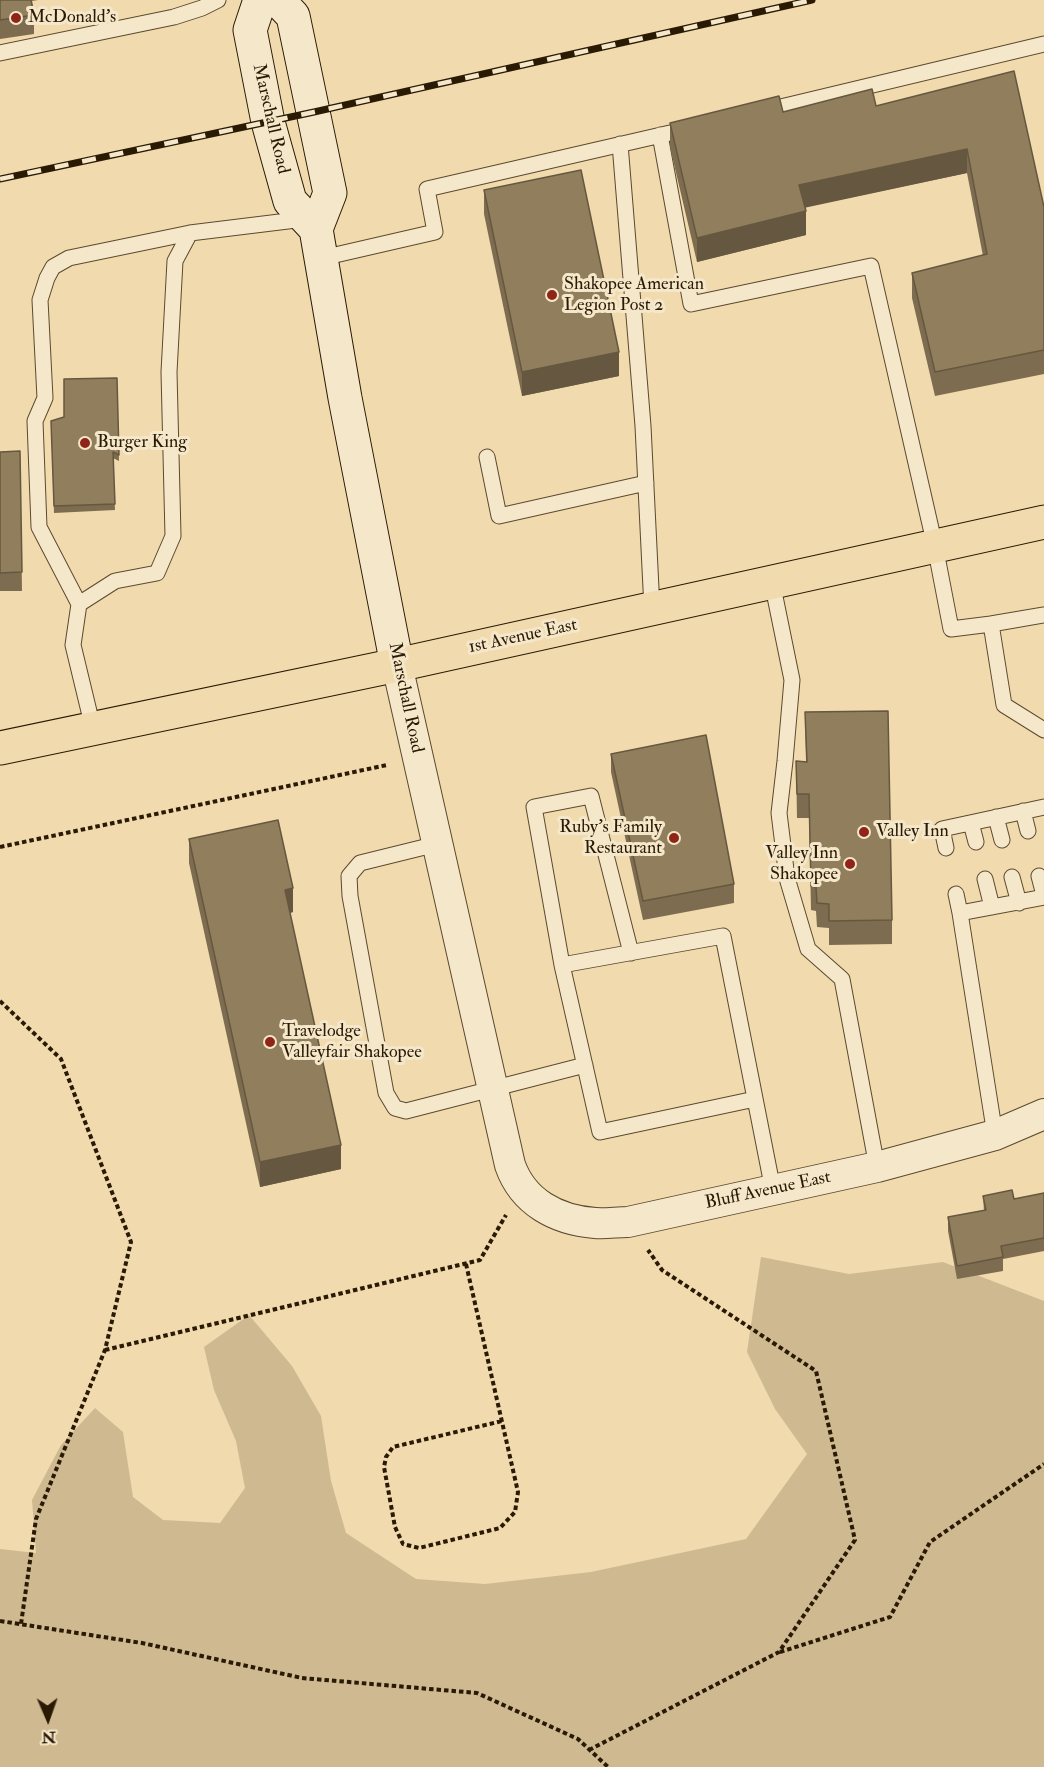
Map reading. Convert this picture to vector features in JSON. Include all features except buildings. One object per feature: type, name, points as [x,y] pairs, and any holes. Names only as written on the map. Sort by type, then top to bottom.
[{"type":"main road","name":"Marschall Road","points":[[260,0],[250,30],[268,122],[290,201],[315,235],[397,664]]},
{"type":"main road","points":[[278,0],[293,16],[330,193],[315,235]]},
{"type":"main road","name":"1st Avenue East","points":[[0,748],[652,609],[1044,522]]},
{"type":"street","name":"Marschall Road","points":[[397,664],[492,1089],[515,1177]]},
{"type":"street","name":"Bluff Avenue East","points":[[515,1177],[536,1204],[566,1218],[595,1223],[628,1222],[877,1167],[995,1135],[1044,1114]]},
{"type":"lane","points":[[0,53],[174,17],[218,0]]},
{"type":"lane","points":[[753,113],[1044,44]]},
{"type":"lane","points":[[93,728],[73,645],[79,604],[39,527],[35,421],[45,398],[40,300],[53,267],[69,258],[190,233],[315,235],[435,232],[427,189],[684,130]]},
{"type":"lane","points":[[660,135],[691,304],[871,266],[935,546],[951,629],[1044,615]]},
{"type":"lane","points":[[620,144],[646,483],[652,609]]},
{"type":"lane","points":[[79,604],[115,581],[157,573],[173,536],[169,372],[175,261],[190,233]]},
{"type":"lane","points":[[487,457],[499,516],[646,483]]},
{"type":"lane","points":[[772,582],[792,680],[778,813],[787,878],[808,949],[842,980],[877,1167]]},
{"type":"lane","points":[[991,624],[1004,705],[1044,730]]},
{"type":"lane","points":[[631,953],[591,796],[534,807],[562,965],[600,1132],[755,1099]]},
{"type":"lane","points":[[946,848],[942,829],[1044,807]]},
{"type":"lane","points":[[1023,812],[1028,831]]},
{"type":"lane","points":[[996,817],[1002,840]]},
{"type":"lane","points":[[971,823],[976,842]]},
{"type":"lane","points":[[437,844],[360,863],[349,876],[350,896],[386,1093],[395,1108],[406,1111],[585,1065]]},
{"type":"lane","points":[[960,913],[1019,903],[1044,896],[1039,876]]},
{"type":"lane","points":[[1012,877],[1019,903]]},
{"type":"lane","points":[[985,879],[992,907]]},
{"type":"lane","points":[[956,894],[995,1135]]},
{"type":"lane","points":[[562,965],[723,936],[773,1190]]},
{"type":"path","points":[[0,847],[347,775],[418,758]]},
{"type":"path","points":[[0,1000],[62,1059],[131,1242],[105,1350],[36,1519],[21,1624]]},
{"type":"path","points":[[105,1350],[480,1260],[515,1177]]},
{"type":"path","points":[[628,1222],[662,1270],[816,1371],[855,1540],[779,1652]]},
{"type":"path","points":[[466,1264],[502,1421],[518,1492],[515,1512],[500,1528],[419,1548],[403,1544],[395,1527],[384,1467],[386,1457],[393,1447],[502,1421]]},
{"type":"path","points":[[589,1750],[779,1652],[890,1617],[930,1542],[1044,1464]]},
{"type":"path","points":[[0,1621],[142,1642],[302,1678],[477,1694],[578,1740],[608,1767]]},
{"type":"shaded area","points":[[761,1257],[849,1274],[943,1262],[1044,1301],[1044,1767],[0,1767],[0,1549],[36,1553],[32,1500],[61,1445],[95,1408],[123,1432],[133,1497],[163,1520],[220,1523],[245,1488],[236,1441],[214,1390],[204,1347],[249,1315],[292,1366],[321,1416],[331,1481],[346,1533],[416,1579],[485,1584],[591,1572],[746,1539],[807,1454],[775,1409],[747,1352]]},
{"type":"railway","points":[[0,179],[314,112],[812,0]]},
{"type":"place","name":"McDonald's","points":[[16,18]]},
{"type":"place","name":"Shakopee American Legion Post 2","points":[[552,295]]},
{"type":"place","name":"Burger King","points":[[85,443]]},
{"type":"place","name":"Valley Inn","points":[[864,832]]},
{"type":"place","name":"Ruby's Family Restaurant","points":[[674,838]]},
{"type":"place","name":"Valley Inn Shakopee","points":[[850,864]]},
{"type":"place","name":"Travelodge Valleyfair Shakopee","points":[[270,1042]]}]
